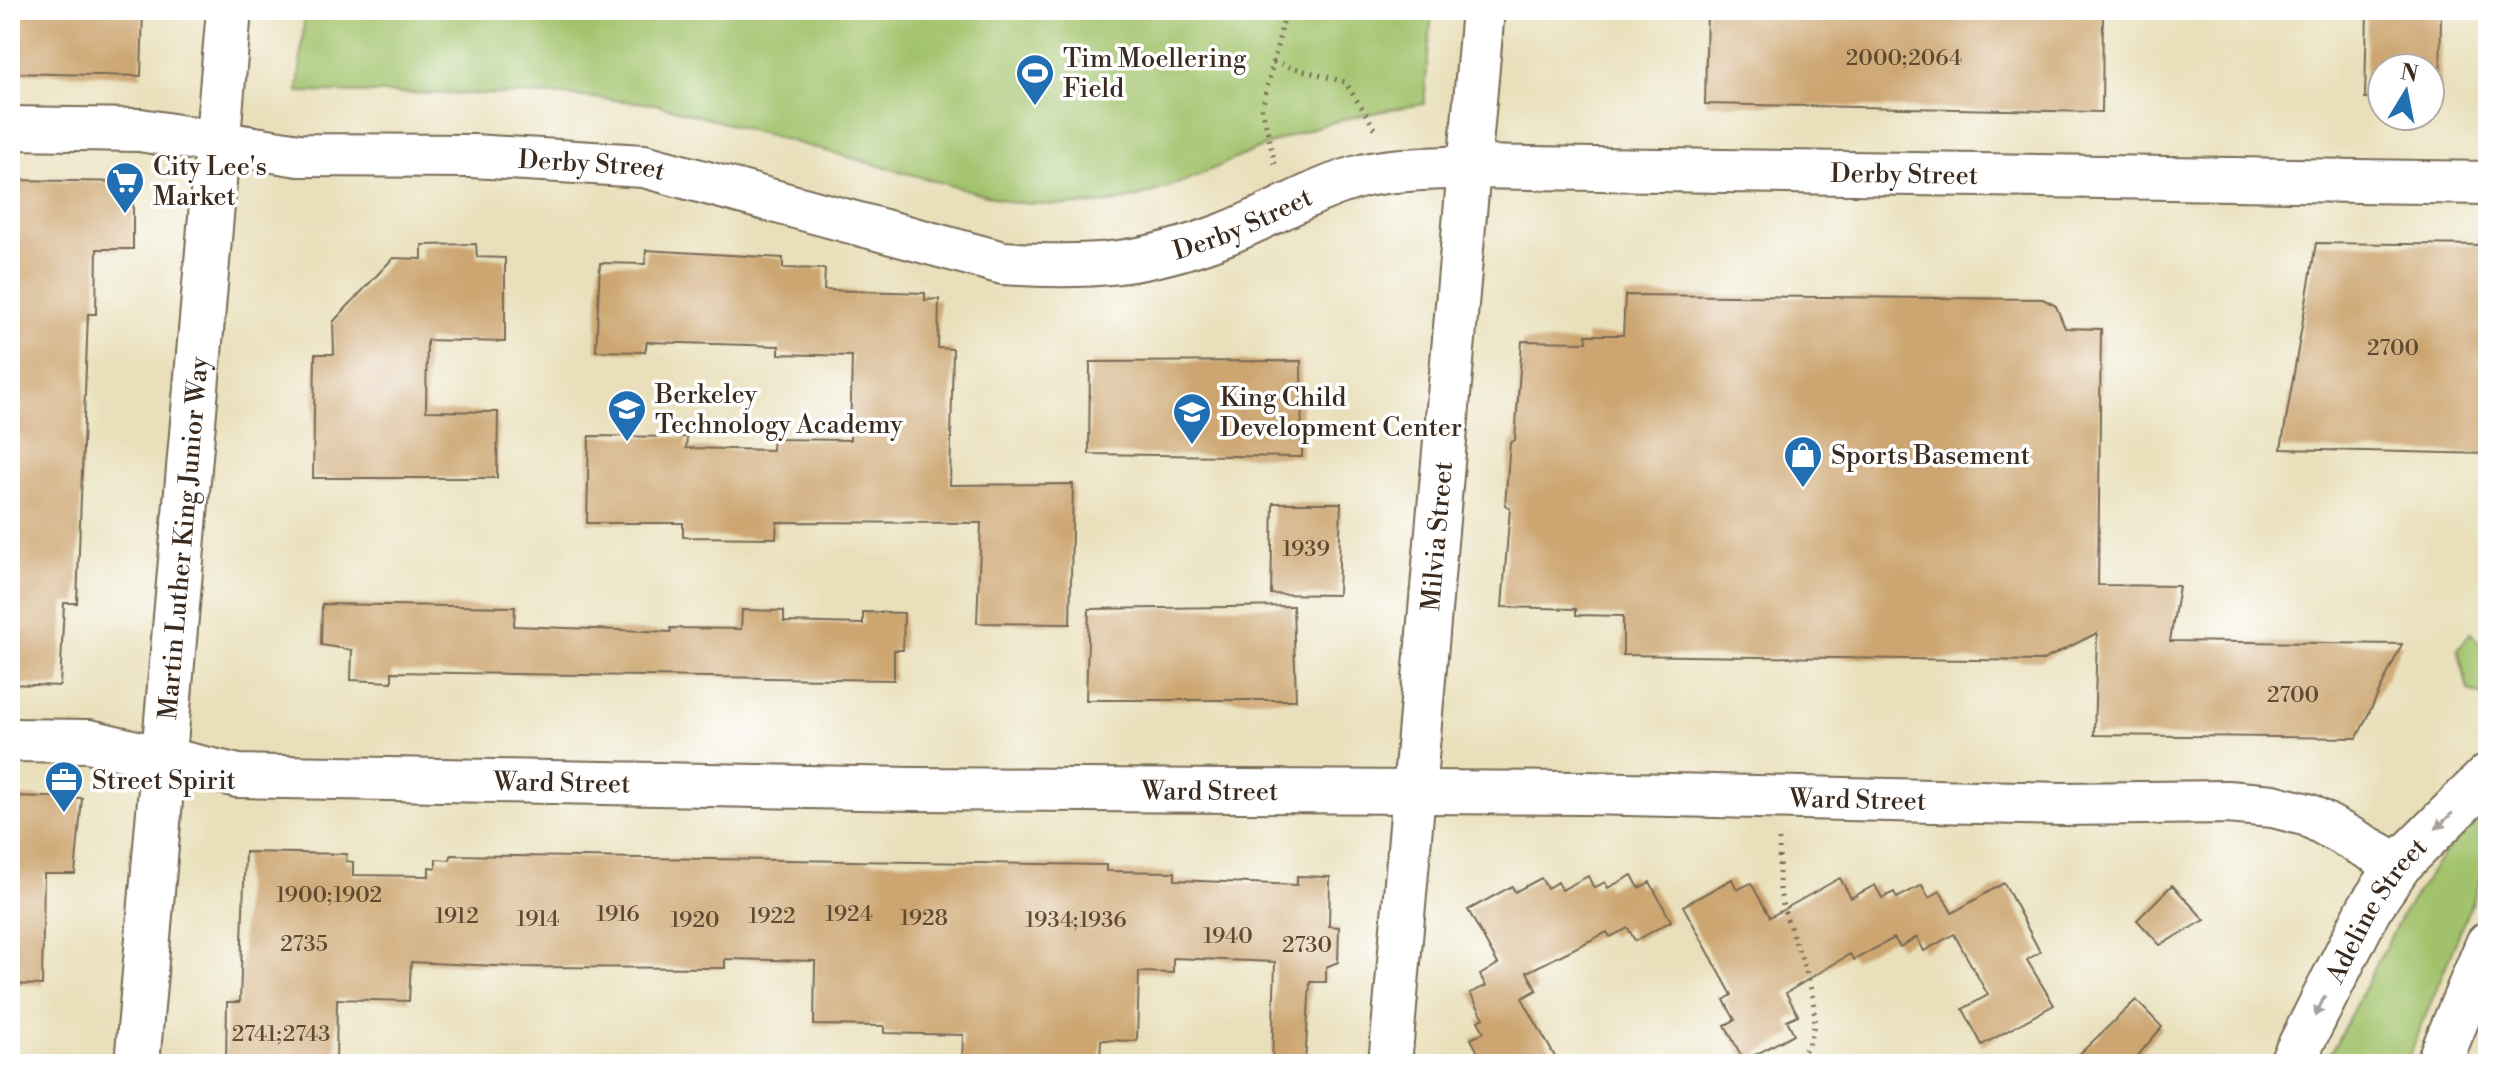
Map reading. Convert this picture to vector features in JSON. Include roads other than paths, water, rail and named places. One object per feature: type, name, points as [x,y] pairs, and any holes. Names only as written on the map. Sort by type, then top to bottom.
[{"type":"street","name":"Martin Luther King Junior Way","points":[[137,1064],[229,10]]},
{"type":"street","name":"Milvia Street","points":[[1390,1064],[1483,10]]},
{"type":"street","name":"Derby Street","points":[[10,128],[140,130],[299,155],[472,156],[644,166],[1003,263],[1047,266],[1104,267],[1166,254],[1226,234],[1285,206],[1366,175],[1469,167],[2488,183]]},
{"type":"street","name":"Ward Street","points":[[10,740],[89,741],[238,776],[897,789],[1412,792],[2064,804],[2227,802],[2273,806],[2308,815],[2399,865]]},
{"type":"street","name":"Adeline Street","points":[[2291,1064],[2369,909],[2399,865],[2488,776]]},
{"type":"street","points":[[2438,1064],[2488,944]]},
{"type":"place","name":"Tim Moellering Field","points":[[1035,107]]},
{"type":"place","name":"City Lee's Market","points":[[125,215]]},
{"type":"place","name":"Berkeley Technology Academy","points":[[627,443]]},
{"type":"place","name":"King Child Development Center","points":[[1192,446]]},
{"type":"place","name":"Sports Basement","points":[[1803,489]]},
{"type":"place","name":"Street Spirit","points":[[64,814]]}]
